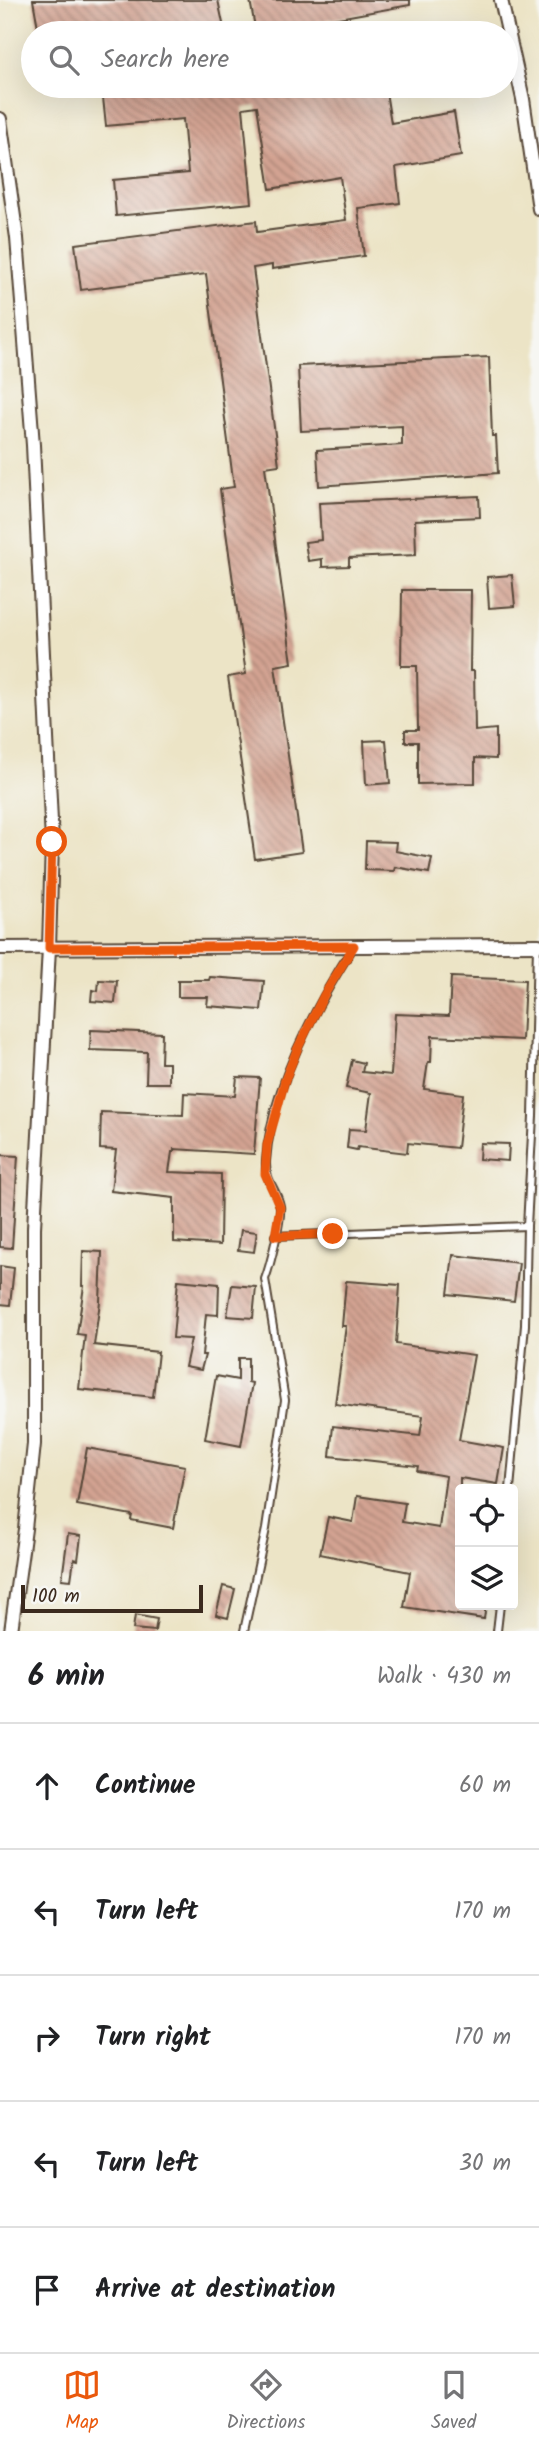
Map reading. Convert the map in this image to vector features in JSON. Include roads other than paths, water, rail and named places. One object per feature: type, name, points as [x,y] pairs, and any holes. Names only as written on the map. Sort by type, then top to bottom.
[{"type":"street","points":[[501,0],[506,21]]},
{"type":"street","points":[[518,76],[539,209]]},
{"type":"street","points":[[0,119],[18,238],[33,445],[52,842],[34,1228],[34,1444],[11,1631]]},
{"type":"street","points":[[0,948],[538,945]]},
{"type":"lane","points":[[510,1484],[524,1325],[538,945]]},
{"type":"lane","points":[[244,1631],[266,1529],[285,1400],[265,1279],[272,1260],[280,1207],[265,1174],[267,1145],[285,1080],[297,1050],[324,995],[354,946]]},
{"type":"lane","points":[[275,1236],[527,1226]]},
{"type":"lane","points":[[497,1631],[499,1610]]}]
